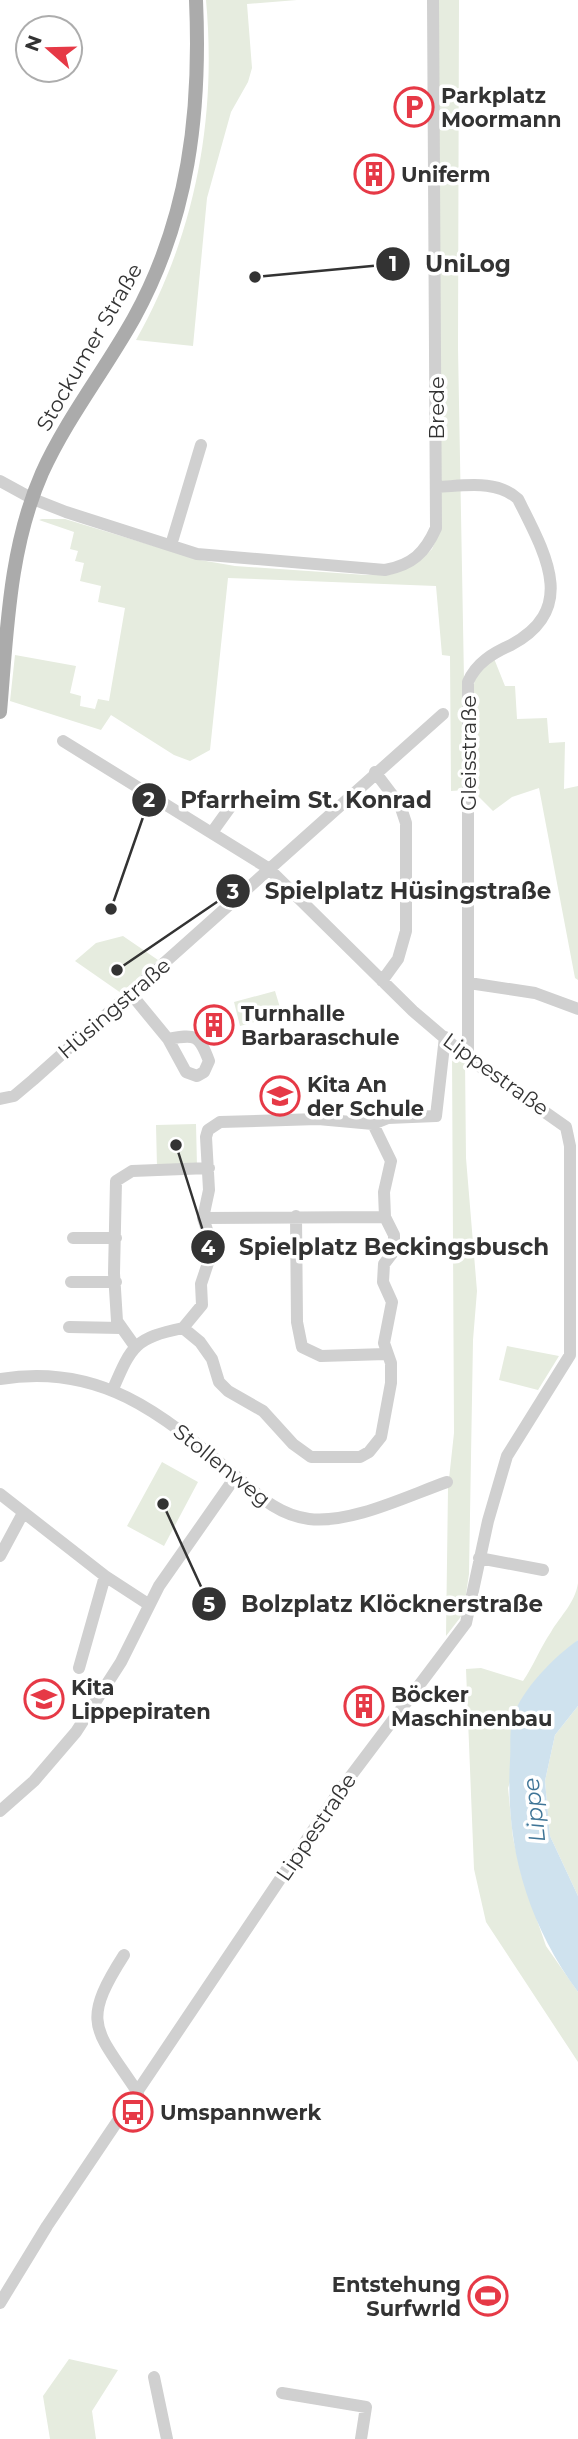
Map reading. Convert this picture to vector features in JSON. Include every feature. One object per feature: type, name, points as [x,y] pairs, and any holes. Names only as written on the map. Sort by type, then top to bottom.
[{"type":"main road","name":"Stockumer Straße","points":[[0,712],[12,580],[33,499],[58,442],[145,297],[172,235],[189,164],[195,123],[196,0]]},
{"type":"street","name":"Brede","points":[[0,481],[33,499],[171,545],[223,559],[385,570],[402,567],[422,554],[436,528],[433,0]]},
{"type":"street","points":[[171,545],[201,445]]},
{"type":"street","name":"Gleisstraße","points":[[436,488],[487,486],[510,491],[518,499],[553,568],[557,592],[554,613],[545,624],[486,659],[468,682],[468,1058]]},
{"type":"street","name":"Hüsingstraße","points":[[0,1099],[14,1096],[443,714]]},
{"type":"street","name":"Lippestraße","points":[[0,2303],[47,2226],[338,1793],[466,1623],[479,1558],[510,1448],[574,1356],[574,1256],[569,1131],[556,1118],[468,1058],[382,981],[268,868],[213,831],[63,741]]},
{"type":"street","points":[[375,772],[400,805],[406,823],[406,931],[398,960],[382,981]]},
{"type":"street","points":[[213,831],[236,799]]},
{"type":"street","points":[[469,893],[528,893]]},
{"type":"street","points":[[469,983],[535,993],[578,1009]]},
{"type":"street","points":[[131,994],[168,1039]]},
{"type":"street","points":[[113,1389],[134,1345],[161,1333],[183,1328],[202,1305],[201,1284],[210,1257],[210,1239],[203,1218],[209,1190],[206,1138],[208,1130],[220,1122],[318,1119],[373,1124],[388,1118],[436,1116],[445,1037]]},
{"type":"street","points":[[183,1328],[200,1342],[212,1359],[219,1382],[228,1391],[263,1411],[293,1444],[311,1457],[360,1457],[377,1445],[391,1383],[391,1363],[386,1354],[385,1328],[392,1301],[383,1282],[384,1264],[394,1251],[394,1235],[384,1217],[384,1192],[391,1161],[373,1124]]},
{"type":"street","points":[[134,1345],[117,1321],[115,1187],[121,1177],[132,1171],[209,1168]]},
{"type":"street","points":[[296,1216],[297,1322],[302,1346],[321,1356],[386,1354]]},
{"type":"street","points":[[203,1218],[384,1217]]},
{"type":"street","points":[[73,1238],[116,1238]]},
{"type":"street","points":[[71,1282],[116,1282]]},
{"type":"street","points":[[69,1327],[121,1328]]},
{"type":"street","name":"Stollenweg","points":[[0,1379],[57,1376],[113,1389],[161,1417],[283,1512],[323,1520],[355,1514],[447,1482]]},
{"type":"street","points":[[0,1811],[34,1781],[76,1732],[121,1662],[148,1604],[236,1476]]},
{"type":"street","points":[[0,1494],[105,1576],[148,1604]]},
{"type":"street","points":[[0,1556],[23,1513]]},
{"type":"street","points":[[479,1558],[543,1570]]},
{"type":"street","points":[[79,1668],[105,1576]]},
{"type":"street","points":[[124,1955],[103,1988],[95,2011],[96,2021],[105,2043],[138,2093]]},
{"type":"street","points":[[153,2377],[167,2439]]},
{"type":"street","points":[[282,2393],[366,2407],[361,2439]]},
{"type":"shaded area","points":[[206,0],[297,0],[247,4],[252,68],[248,82],[231,112],[207,198],[193,346],[136,340],[173,259],[197,176],[208,89]]},
{"type":"shaded area","points":[[437,0],[459,0],[458,348],[466,790],[451,791],[450,656],[442,655],[436,586],[228,578],[210,750],[190,761],[174,755],[111,715],[101,730],[10,701],[15,655],[76,666],[70,693],[81,696],[80,706],[95,709],[98,699],[109,701],[125,608],[98,602],[101,586],[80,581],[84,563],[75,561],[78,551],[70,549],[74,532],[39,520],[65,519],[200,560],[235,566],[385,574],[414,565],[432,549],[440,530]]},
{"type":"shaded area","points":[[493,656],[505,686],[515,686],[517,719],[547,718],[549,743],[565,742],[564,789],[578,786],[578,980],[575,978],[539,788],[512,797],[493,811],[472,790],[473,688],[476,676]]},
{"type":"shaded area","points":[[123,936],[158,960],[121,993],[75,961],[96,943]]},
{"type":"shaded area","points":[[275,991],[282,1014],[240,1026],[234,1002]]},
{"type":"shaded area","points":[[253,1030],[284,1031],[284,1047],[252,1047]]},
{"type":"shaded area","points":[[452,1053],[465,1061],[466,1158],[477,1291],[473,1340],[469,1574],[463,1614],[446,1636],[448,1488],[454,1433]]},
{"type":"shaded area","points":[[196,1124],[197,1166],[157,1167],[156,1125]]},
{"type":"shaded area","points":[[507,1346],[559,1356],[538,1390],[499,1380]]},
{"type":"shaded area","points":[[162,1462],[198,1482],[164,1546],[127,1526]]},
{"type":"shaded area","points":[[578,1583],[578,1640],[547,1669],[508,1788],[513,1838],[522,1877],[546,1946],[578,1992],[578,2062],[486,1922],[474,1869],[466,1669],[481,1668],[523,1681],[571,1603]]},
{"type":"shaded area","points":[[578,1706],[578,1896],[550,1836],[545,1781],[555,1735]]},
{"type":"shaded area","points":[[69,2359],[118,2370],[92,2411],[96,2439],[50,2439],[43,2396]]},
{"type":"water","name":"Lippe","points":[[578,1640],[578,1706],[555,1735],[545,1781],[550,1836],[578,1896],[578,1992],[545,1938],[533,1911],[516,1853],[509,1792],[511,1727],[517,1706],[540,1674]]},
{"type":"place","name":"Parkplatz Moormann","points":[[414,107]]},
{"type":"place","name":"Uniferm","points":[[374,174]]},
{"type":"place","name":"UniLog","points":[[255,277]]},
{"type":"place","name":"Pfarrheim St. Konrad","points":[[111,909]]},
{"type":"place","name":"Spielplatz Hüsingstraße","points":[[117,970]]},
{"type":"place","name":"Turnhalle Barbaraschule","points":[[214,1025]]},
{"type":"place","name":"Kita An der Schule","points":[[280,1096]]},
{"type":"place","name":"Spielplatz Beckingsbusch","points":[[176,1145]]},
{"type":"place","name":"Bolzplatz Klöcknerstraße","points":[[163,1504]]},
{"type":"place","name":"Kita Lippepiraten","points":[[44,1699]]},
{"type":"place","name":"Böcker Maschinenbau","points":[[364,1706]]},
{"type":"place","name":"Umspannwerk","points":[[133,2112]]},
{"type":"place","name":"Entstehung Surfwrld","points":[[488,2296]]}]
